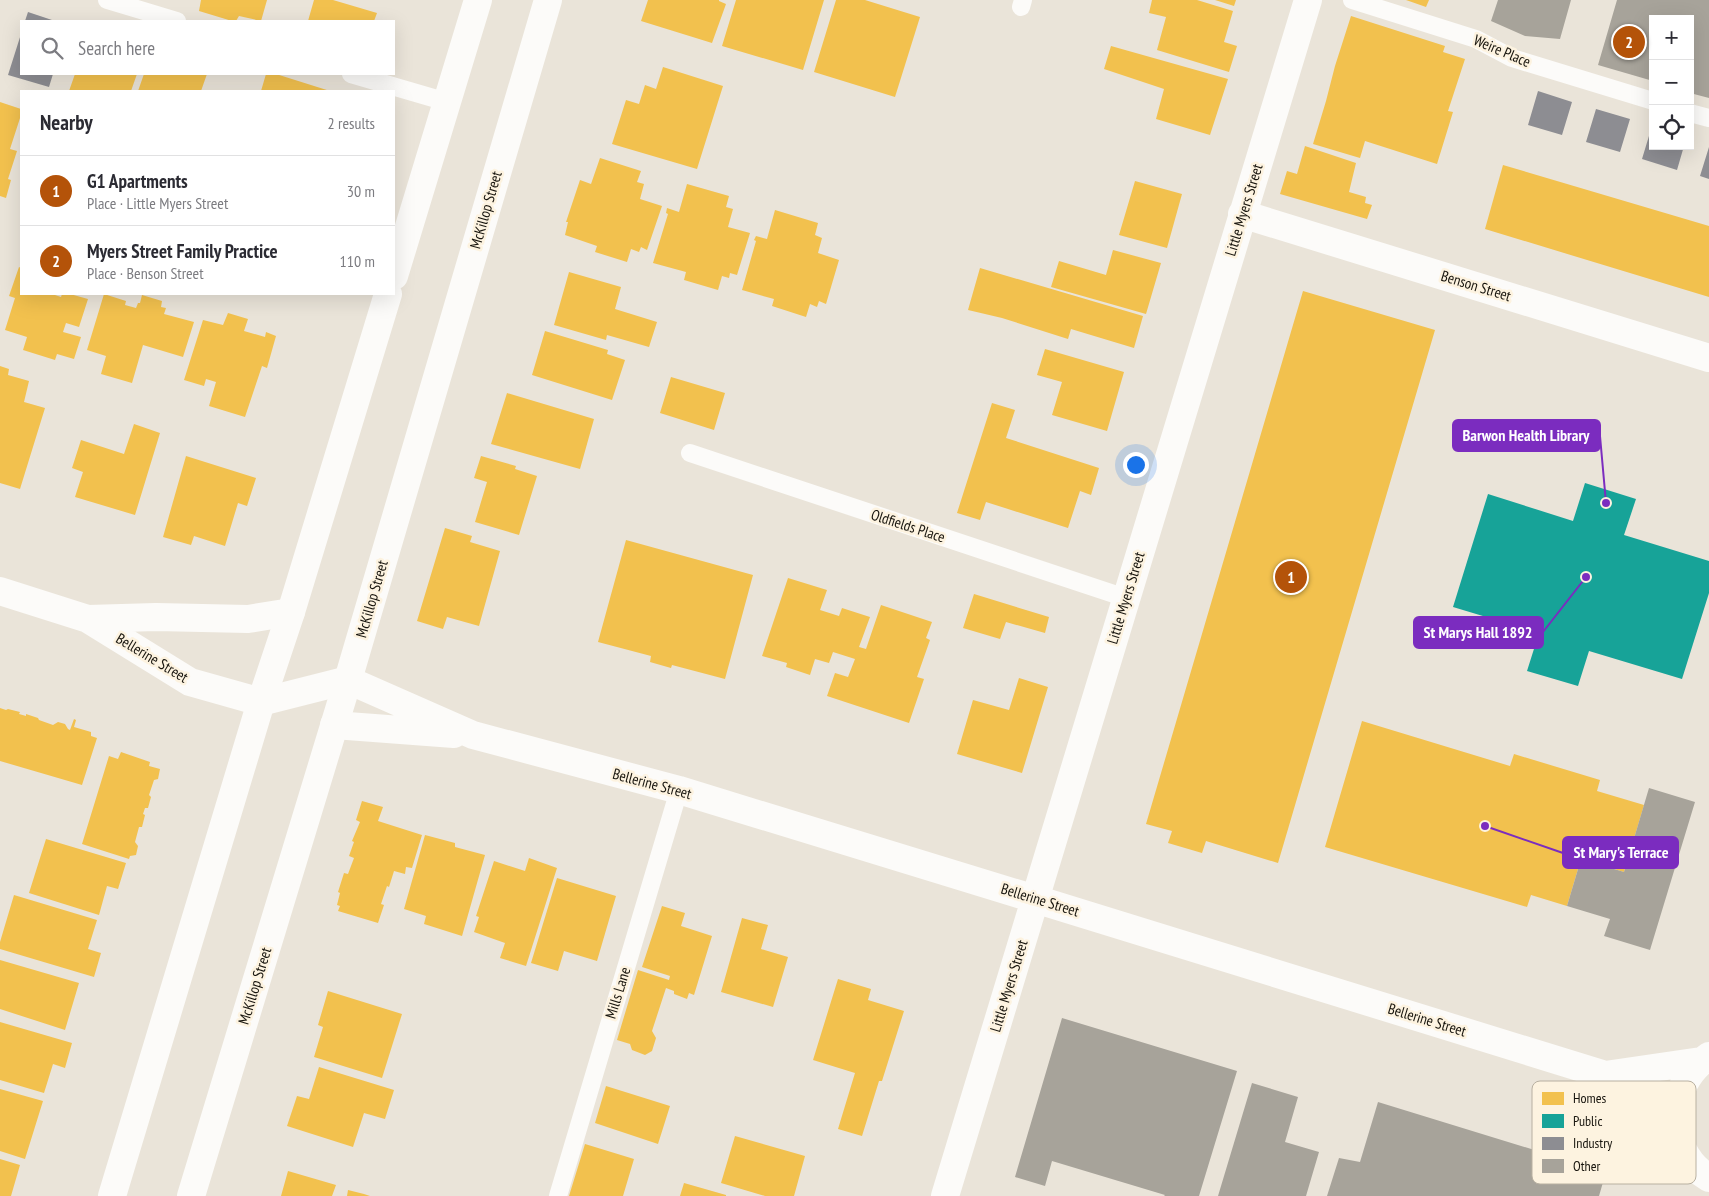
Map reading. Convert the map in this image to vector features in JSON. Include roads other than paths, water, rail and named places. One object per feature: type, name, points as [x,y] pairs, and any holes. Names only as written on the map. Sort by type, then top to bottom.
[{"type":"main road","points":[[395,273],[478,0]]},
{"type":"main road","name":"McKillop Street","points":[[191,1196],[348,680],[548,0]]},
{"type":"main road","name":"Little Myers Street","points":[[945,1196],[1308,0]]},
{"type":"main road","name":"Benson Street","points":[[1242,214],[1709,358]]},
{"type":"main road","points":[[112,1196],[261,702],[291,612],[388,295]]},
{"type":"main road","name":"Bellerine Street","points":[[0,590],[88,619],[190,682],[261,702],[348,680],[473,735],[679,790],[1605,1075],[1613,1081]]},
{"type":"main road","name":"Bellerine Street","points":[[88,619],[156,617],[248,619],[291,612]]},
{"type":"main road","name":"Bellerine Street","points":[[334,725],[473,735]]},
{"type":"main road","points":[[1684,1081],[1705,1058]]},
{"type":"main road","name":"Bellerine Street","points":[[1605,1075],[1705,1058]]},
{"type":"lane","points":[[107,0],[174,20]]},
{"type":"lane","name":"Weire Place","points":[[1352,0],[1476,39],[1512,58],[1649,100]]},
{"type":"lane","points":[[354,75],[446,102]]},
{"type":"lane","points":[[1694,114],[1709,118]]},
{"type":"lane","name":"Oldfields Place","points":[[690,453],[1126,598]]},
{"type":"lane","name":"Mills Lane","points":[[558,1196],[679,790]]},
{"type":"place","name":"Myers Street Family Practice","points":[[1629,42]]},
{"type":"place","name":"Barwon Health Library","points":[[1606,503]]},
{"type":"place","name":"G1 Apartments","points":[[1291,577]]},
{"type":"place","name":"St Marys Hall 1892","points":[[1586,577]]},
{"type":"place","name":"St Mary's Terrace","points":[[1485,826]]}]
